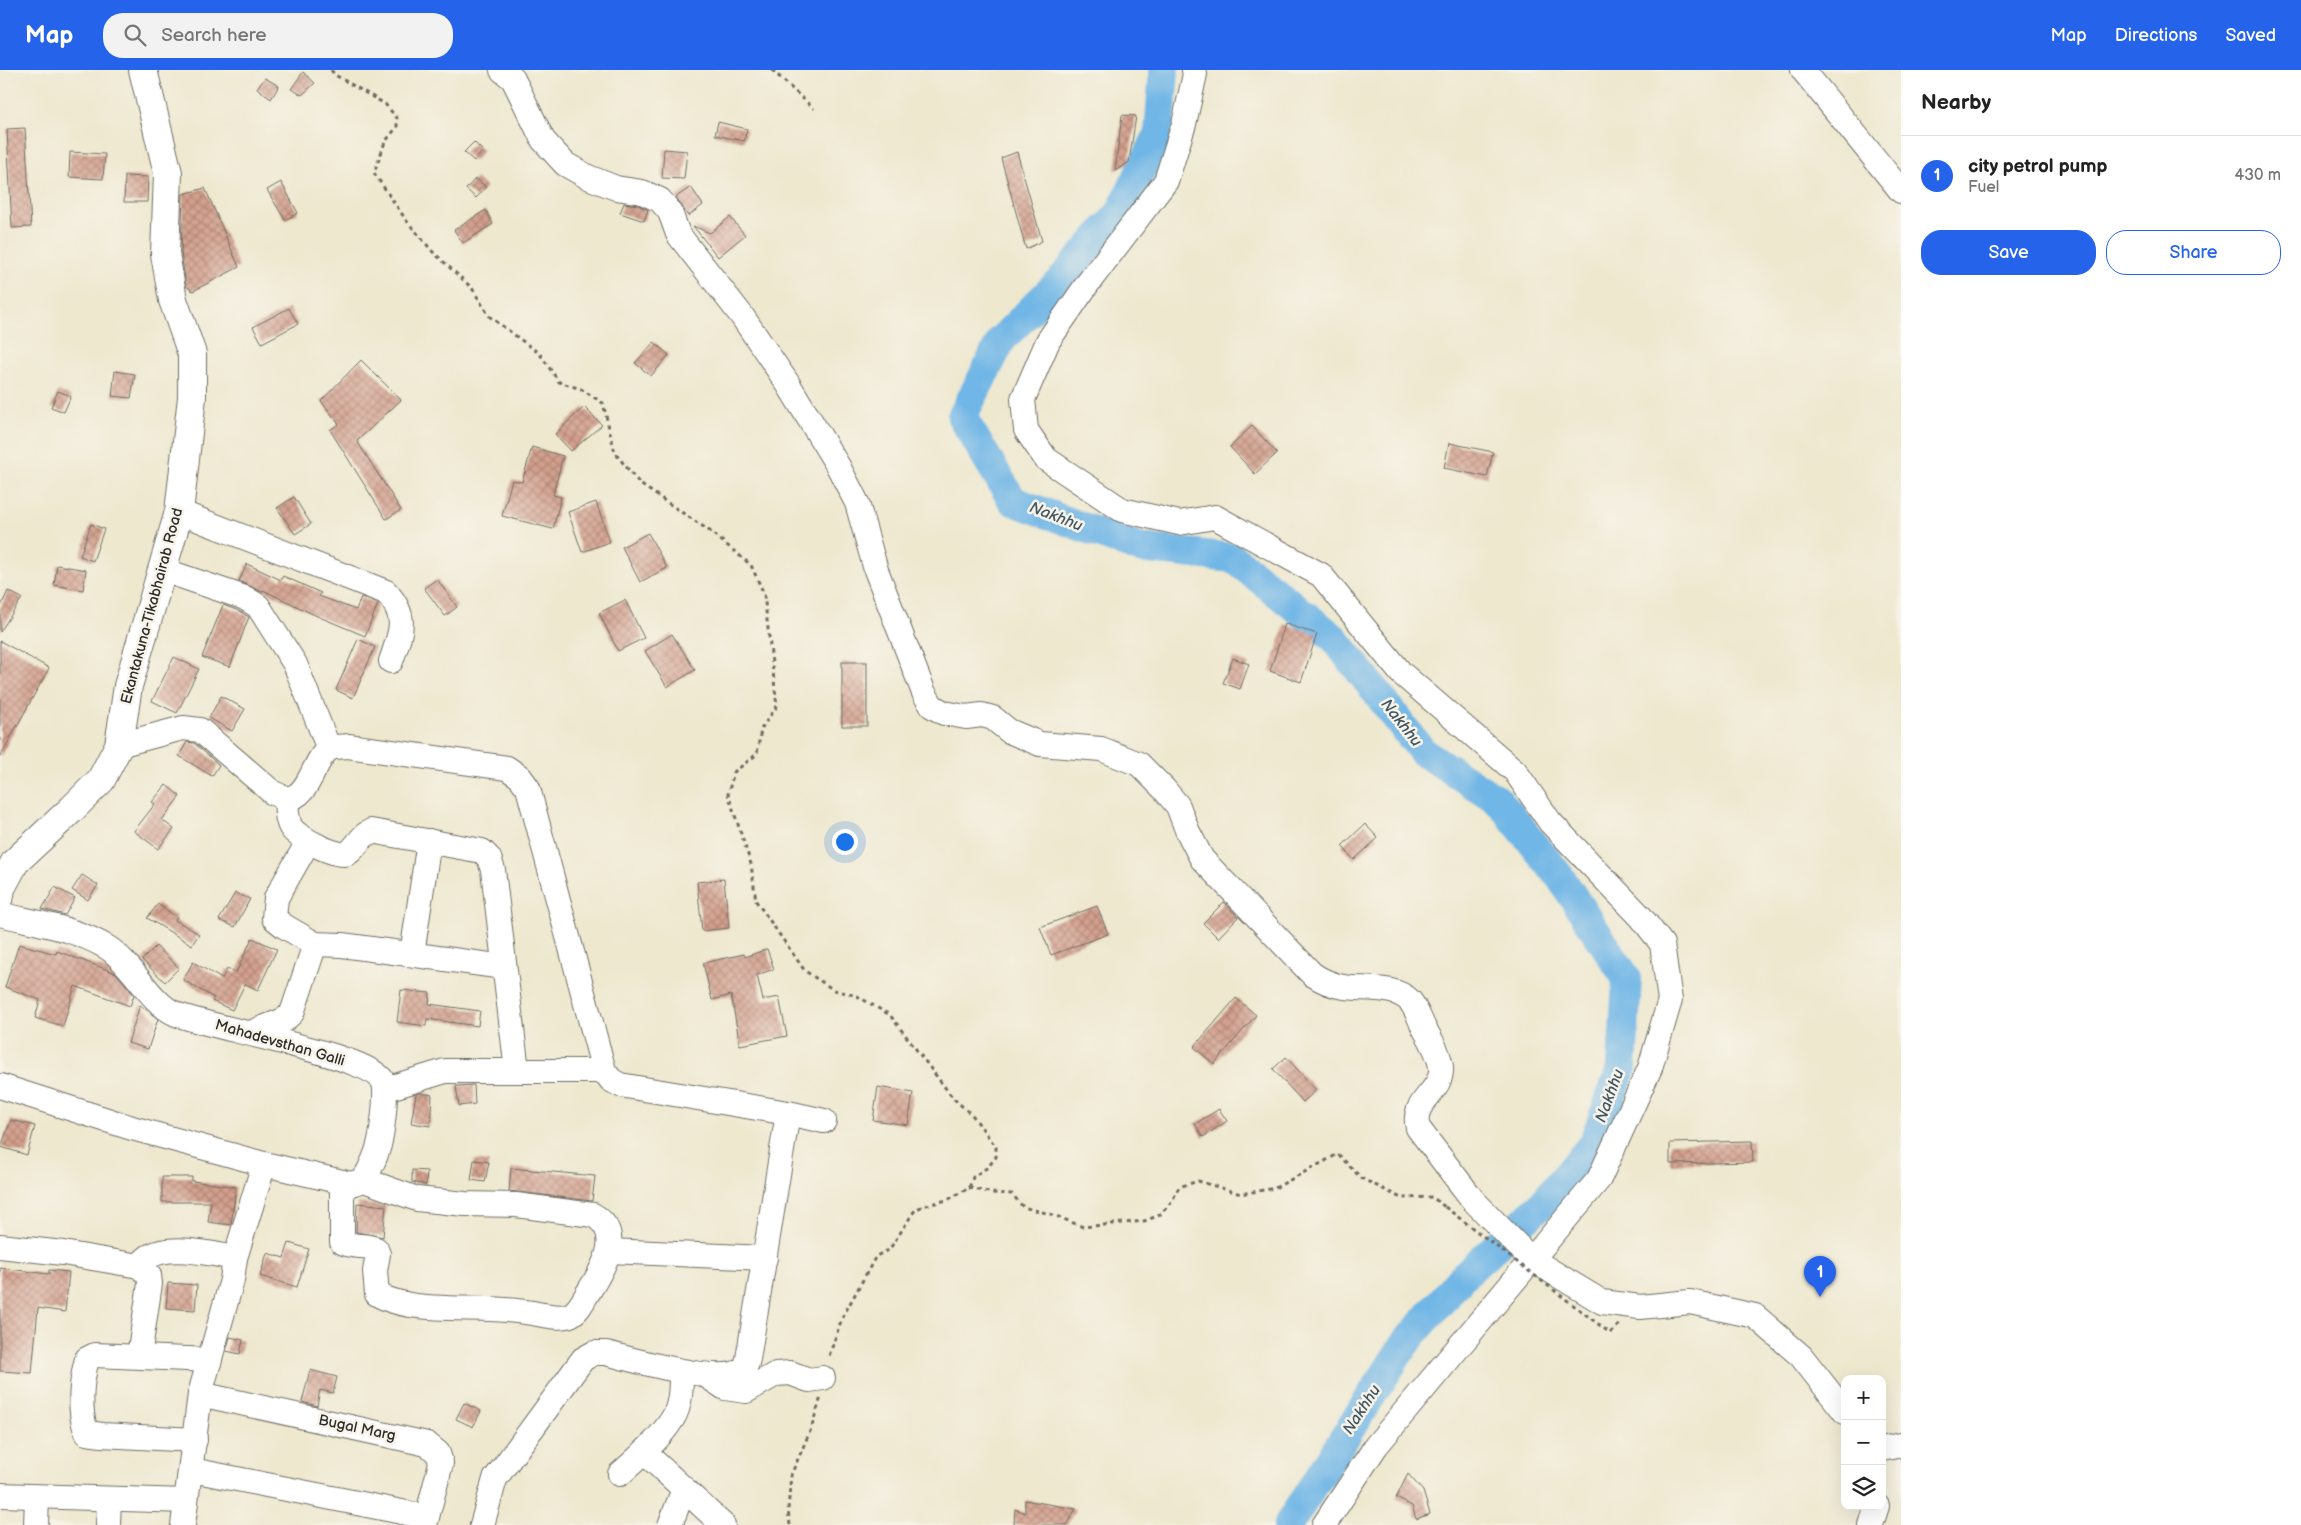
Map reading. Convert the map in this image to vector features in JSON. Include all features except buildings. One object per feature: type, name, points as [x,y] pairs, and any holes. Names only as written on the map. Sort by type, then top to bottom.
[{"type":"main road","name":"Ekantakuna-Tikabhairab Road","points":[[0,895],[1,888],[15,862],[101,780],[119,745],[128,686],[179,512],[192,397],[192,354],[172,300],[165,254],[168,173],[143,70]]},
{"type":"street","points":[[502,70],[513,79],[543,140],[565,164],[607,185],[642,192],[660,200],[670,212],[678,234],[747,324],[838,466],[857,503],[876,570],[924,693],[932,706],[944,713],[966,718],[982,715],[993,718],[1009,731],[1040,744],[1101,749],[1139,764],[1178,806],[1187,830],[1202,859],[1312,974],[1326,983],[1343,987],[1399,993],[1410,1002],[1438,1054],[1441,1068],[1439,1081],[1417,1110],[1415,1118],[1418,1128],[1473,1200],[1527,1255],[1602,1302],[1640,1307],[1690,1302],[1755,1316],[1801,1356],[1841,1407]]},
{"type":"street","points":[[1194,70],[1195,74],[1184,124],[1166,181],[1088,283],[1048,341],[1024,399],[1026,430],[1046,459],[1122,510],[1178,523],[1215,517],[1321,576],[1401,673],[1515,771],[1550,822],[1641,916],[1662,944],[1670,1000],[1650,1068],[1599,1179],[1527,1255],[1376,1446],[1324,1525]]},
{"type":"street","points":[[1803,70],[1901,191]]},
{"type":"street","points":[[179,512],[386,592],[398,605],[401,631],[391,661]]},
{"type":"street","points":[[163,570],[245,598],[258,606],[295,664],[329,749]]},
{"type":"street","points":[[119,745],[183,728],[200,730],[273,792],[286,799],[295,797],[307,784],[323,755],[329,749],[348,746],[507,768],[520,777],[528,788],[604,1071],[611,1080],[620,1085],[788,1113],[824,1121]]},
{"type":"street","points":[[286,799],[288,822],[293,830],[308,842],[340,854],[348,853],[362,835],[370,831],[482,851],[489,858],[493,870],[517,1071]]},
{"type":"street","points":[[412,954],[429,841]]},
{"type":"street","points":[[308,842],[276,898],[274,918],[284,926],[315,944],[342,945],[504,967]]},
{"type":"street","name":"Mahadevsthan Galli","points":[[0,914],[77,933],[108,948],[130,968],[158,1000],[174,1013],[293,1044],[367,1069],[382,1080],[386,1089]]},
{"type":"street","points":[[250,1033],[284,1020],[292,1013],[315,944]]},
{"type":"street","points":[[0,1086],[132,1128],[264,1164],[353,1181],[417,1199],[465,1204],[516,1205],[594,1216],[603,1220],[608,1230],[609,1251],[603,1270],[576,1310],[569,1315],[558,1317],[507,1309],[411,1305],[378,1294],[375,1271],[378,1254],[376,1249],[370,1246],[350,1246],[342,1242],[353,1181],[379,1145],[386,1089],[445,1071],[604,1071]]},
{"type":"street","points":[[692,1373],[736,1372],[745,1367],[788,1113]]},
{"type":"street","points":[[183,1525],[192,1470],[200,1394],[232,1280],[235,1258],[264,1164]]},
{"type":"street","points":[[0,1246],[63,1253],[138,1266],[149,1275],[150,1284],[138,1356]]},
{"type":"street","points":[[138,1266],[151,1256],[166,1252],[194,1251],[235,1258]]},
{"type":"street","points":[[609,1251],[764,1258]]},
{"type":"street","points":[[482,1525],[495,1479],[583,1359],[594,1353],[606,1353],[692,1373],[725,1388],[746,1391],[776,1374],[790,1373],[809,1380],[824,1378]]},
{"type":"street","points":[[195,1440],[102,1435],[87,1432],[82,1421],[84,1371],[88,1359],[95,1355],[210,1360]]},
{"type":"street","points":[[620,1474],[644,1452],[674,1417],[680,1394],[692,1373]]},
{"type":"street","name":"Bugal Marg","points":[[200,1394],[427,1444],[438,1453],[441,1463],[426,1521]]},
{"type":"street","points":[[1886,1447],[1901,1445]]},
{"type":"street","points":[[644,1452],[723,1525]]},
{"type":"street","points":[[192,1470],[426,1521]]},
{"type":"street","points":[[670,1525],[684,1489]]},
{"type":"street","points":[[0,1495],[186,1501]]},
{"type":"street","points":[[36,1525],[37,1497]]},
{"type":"street","points":[[108,1525],[110,1499]]},
{"type":"street","points":[[1871,1525],[1876,1510]]},
{"type":"path","points":[[331,70],[334,75],[385,104],[397,118],[397,127],[385,142],[374,173],[411,227],[433,252],[472,288],[489,316],[540,354],[559,382],[581,390],[603,403],[611,428],[615,453],[640,484],[711,532],[751,565],[764,594],[777,706],[761,729],[757,754],[734,772],[728,794],[752,864],[756,901],[805,970],[834,990],[856,996],[890,1015],[953,1098],[973,1116],[996,1147],[996,1157],[988,1167],[973,1177],[969,1188]]},
{"type":"path","points":[[772,70],[814,109]]},
{"type":"path","points":[[790,1525],[788,1510],[791,1475],[811,1429],[822,1392],[825,1366],[842,1318],[876,1256],[889,1250],[915,1210],[947,1200],[969,1188],[993,1193],[1012,1194],[1023,1207],[1054,1215],[1083,1227],[1113,1226],[1144,1221],[1160,1215],[1172,1201],[1179,1187],[1198,1182],[1241,1194],[1275,1188],[1338,1154],[1361,1178],[1401,1198],[1432,1197],[1610,1333]]},
{"type":"waterway","name":"Nakhhu","points":[[1164,70],[1159,134],[1120,213],[1059,282],[1002,339],[962,417],[1013,501],[1139,548],[1233,558],[1334,638],[1423,752],[1499,801],[1560,877],[1627,979],[1622,1067],[1593,1144],[1543,1203],[1461,1278],[1404,1345],[1288,1525]]},
{"type":"place","name":"city petrol pump","points":[[1820,1297]]}]
